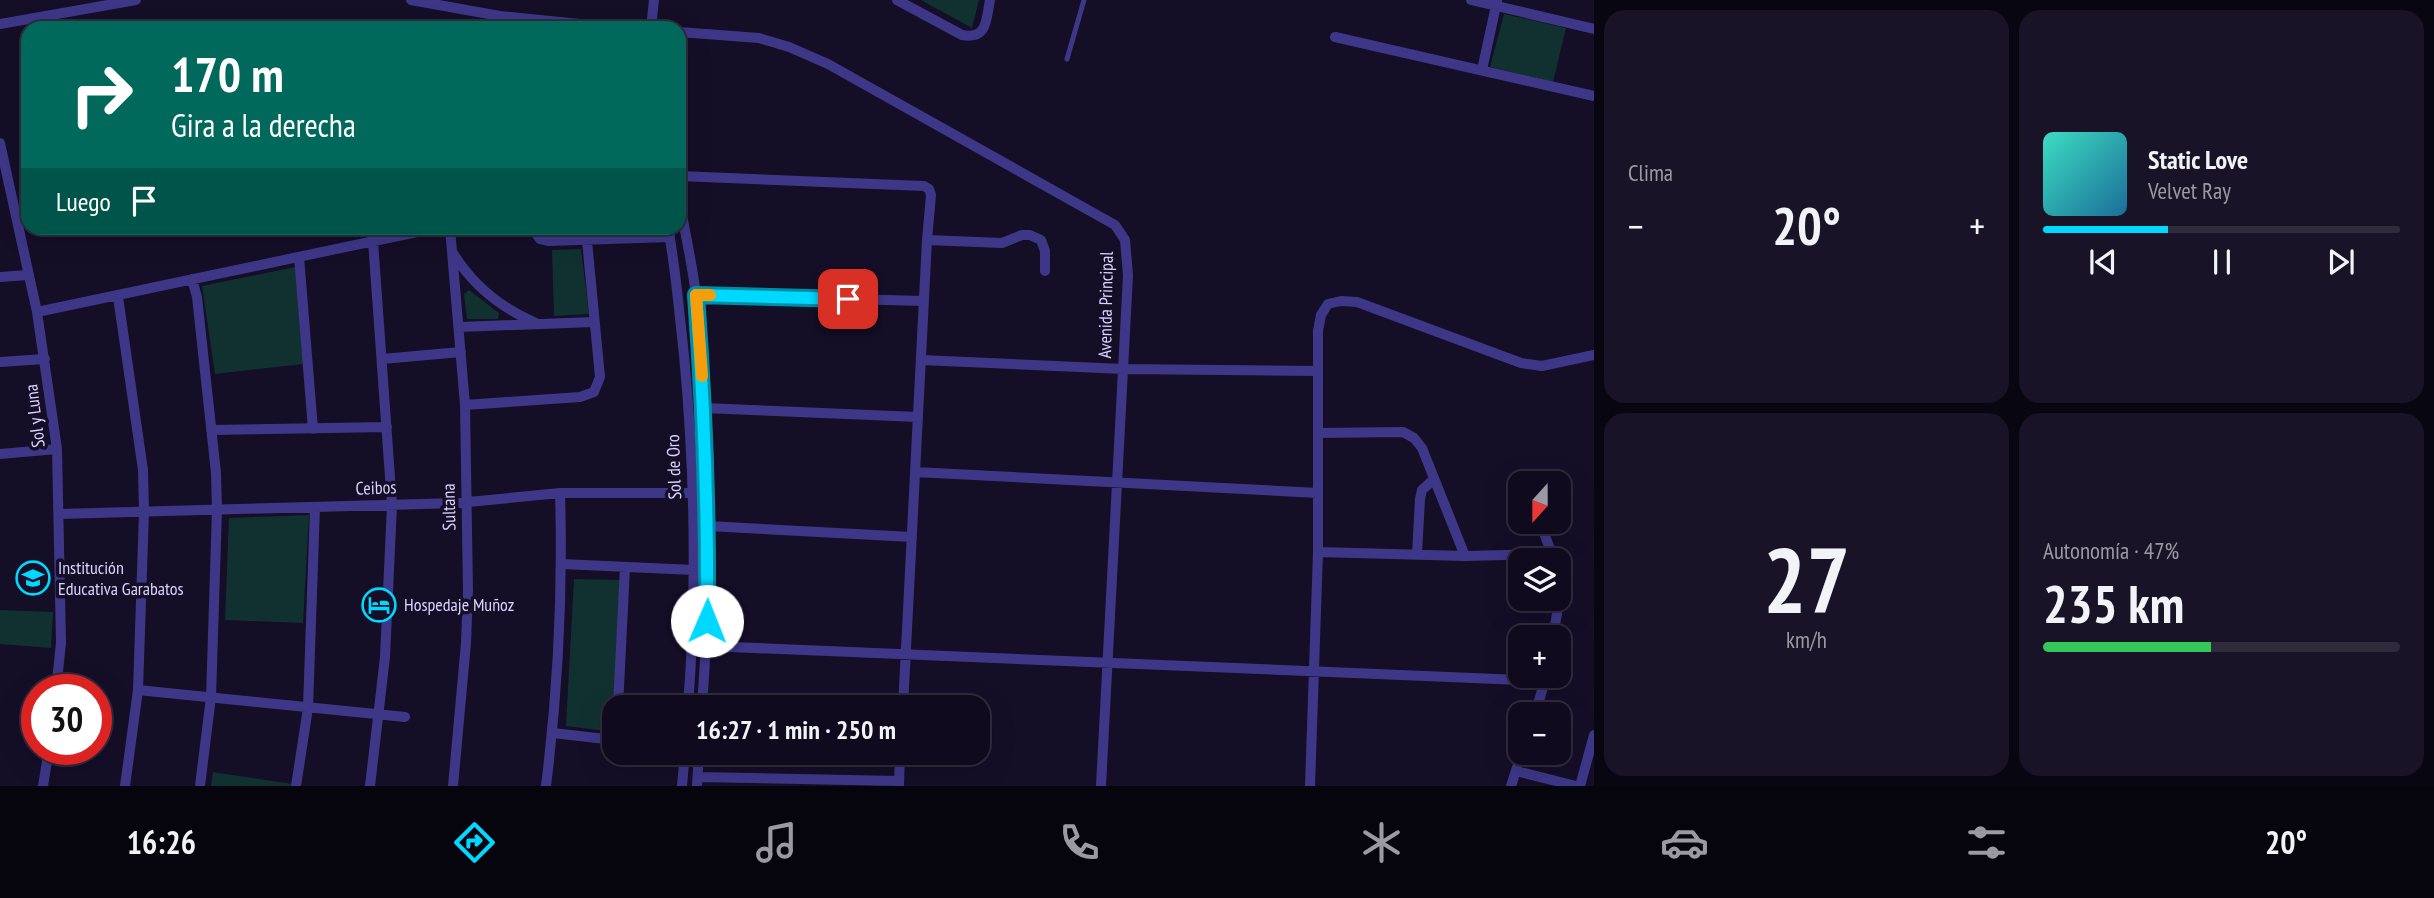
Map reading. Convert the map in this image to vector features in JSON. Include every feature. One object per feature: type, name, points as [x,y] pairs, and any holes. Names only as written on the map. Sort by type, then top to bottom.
[{"type":"street","points":[[0,24],[136,0]]},
{"type":"street","points":[[411,0],[539,21]]},
{"type":"street","points":[[652,21],[654,0]]},
{"type":"street","points":[[897,0],[962,35],[971,37],[978,36],[982,31],[990,0]]},
{"type":"street","points":[[1471,0],[1497,3],[1594,29]]},
{"type":"street","points":[[1482,70],[1497,3]]},
{"type":"street","name":"Avenida Principal","points":[[686,33],[759,38],[789,47],[828,64],[1115,226],[1125,240],[1128,275],[1101,786]]},
{"type":"street","points":[[1335,37],[1594,96]]},
{"type":"street","name":"Sol y Luna","points":[[0,143],[37,312],[57,449],[61,643],[58,674]]},
{"type":"street","points":[[686,176],[924,186],[929,189],[931,195],[904,695]]},
{"type":"street","points":[[927,240],[1002,243],[1022,234],[1030,235],[1041,240],[1045,251],[1045,271]]},
{"type":"street","points":[[37,312],[402,235]]},
{"type":"street","name":"Sultana","points":[[451,235],[465,405],[468,616],[453,786]]},
{"type":"street","points":[[537,235],[549,242],[642,235]]},
{"type":"street","name":"Sol de Oro","points":[[669,235],[687,393],[693,493],[694,570],[689,695]]},
{"type":"street","points":[[685,235],[696,295],[705,408],[708,526],[703,695]]},
{"type":"street","points":[[370,786],[386,657],[392,505],[373,241]]},
{"type":"street","points":[[465,405],[580,397],[594,392],[600,377],[587,241]]},
{"type":"street","points":[[452,251],[471,278],[490,297],[538,324]]},
{"type":"street","points":[[299,257],[313,429]]},
{"type":"street","points":[[0,277],[27,275]]},
{"type":"street","points":[[192,279],[197,297],[216,473],[217,510],[211,697],[200,786]]},
{"type":"street","points":[[696,295],[924,301]]},
{"type":"street","points":[[118,297],[143,470],[144,512],[138,690],[125,786]]},
{"type":"street","points":[[1310,786],[1318,552],[1317,372],[1321,315],[1328,304],[1357,302],[1521,363],[1542,366],[1594,355]]},
{"type":"street","points":[[459,327],[594,322]]},
{"type":"street","points":[[382,359],[461,352]]},
{"type":"street","points":[[0,362],[45,359]]},
{"type":"street","points":[[921,360],[1123,369],[1317,372]]},
{"type":"street","points":[[705,408],[918,417]]},
{"type":"street","points":[[211,430],[387,427]]},
{"type":"street","points":[[1318,433],[1403,432],[1414,438],[1422,448],[1465,556]]},
{"type":"street","points":[[0,454],[57,449]]},
{"type":"street","points":[[915,472],[1318,493]]},
{"type":"street","points":[[1417,554],[1420,499],[1422,490],[1433,480]]},
{"type":"street","points":[[546,786],[553,733],[562,564],[560,493]]},
{"type":"street","name":"Ceibos","points":[[59,514],[392,505],[560,493],[693,493]]},
{"type":"street","points":[[296,786],[308,708],[315,507]]},
{"type":"street","points":[[708,526],[912,537]]},
{"type":"street","points":[[1318,552],[1508,556]]},
{"type":"street","points":[[562,564],[694,570]]},
{"type":"street","points":[[619,695],[625,567]]},
{"type":"street","points":[[706,646],[1315,672],[1508,677]]},
{"type":"street","points":[[138,690],[405,717]]},
{"type":"street","points":[[553,733],[602,739]]},
{"type":"street","points":[[1516,771],[1578,786],[1594,735]]},
{"type":"street","points":[[43,786],[46,765]]},
{"type":"street","points":[[682,786],[684,765]]},
{"type":"street","points":[[697,782],[899,783],[900,765]]},
{"type":"street","points":[[1511,786],[1518,765]]},
{"type":"lane","points":[[1067,59],[1084,0]]},
{"type":"green space","points":[[921,0],[979,0],[972,28]]},
{"type":"green space","points":[[1504,14],[1566,28],[1553,82],[1490,67]]},
{"type":"green space","points":[[581,249],[589,314],[554,316],[552,250]]},
{"type":"green space","points":[[295,267],[303,364],[215,374],[202,286]]},
{"type":"green space","points":[[469,290],[499,313],[498,319],[467,319],[464,294]]},
{"type":"green space","points":[[309,515],[303,623],[225,620],[229,518]]},
{"type":"green space","points":[[574,579],[624,580],[616,695],[602,695],[602,730],[566,726]]},
{"type":"green space","points":[[0,610],[53,612],[51,648],[0,644]]},
{"type":"green space","points":[[213,772],[292,784],[292,786],[211,786]]},
{"type":"slow traffic","points":[[702,376],[696,295],[710,295]]},
{"type":"place","name":"Institución Educativa Garabatos","points":[[33,578]]},
{"type":"place","name":"Hospedaje Muñoz","points":[[379,605]]},
{"type":"route","points":[[707,621],[708,494],[705,408],[696,295],[848,299]]}]
